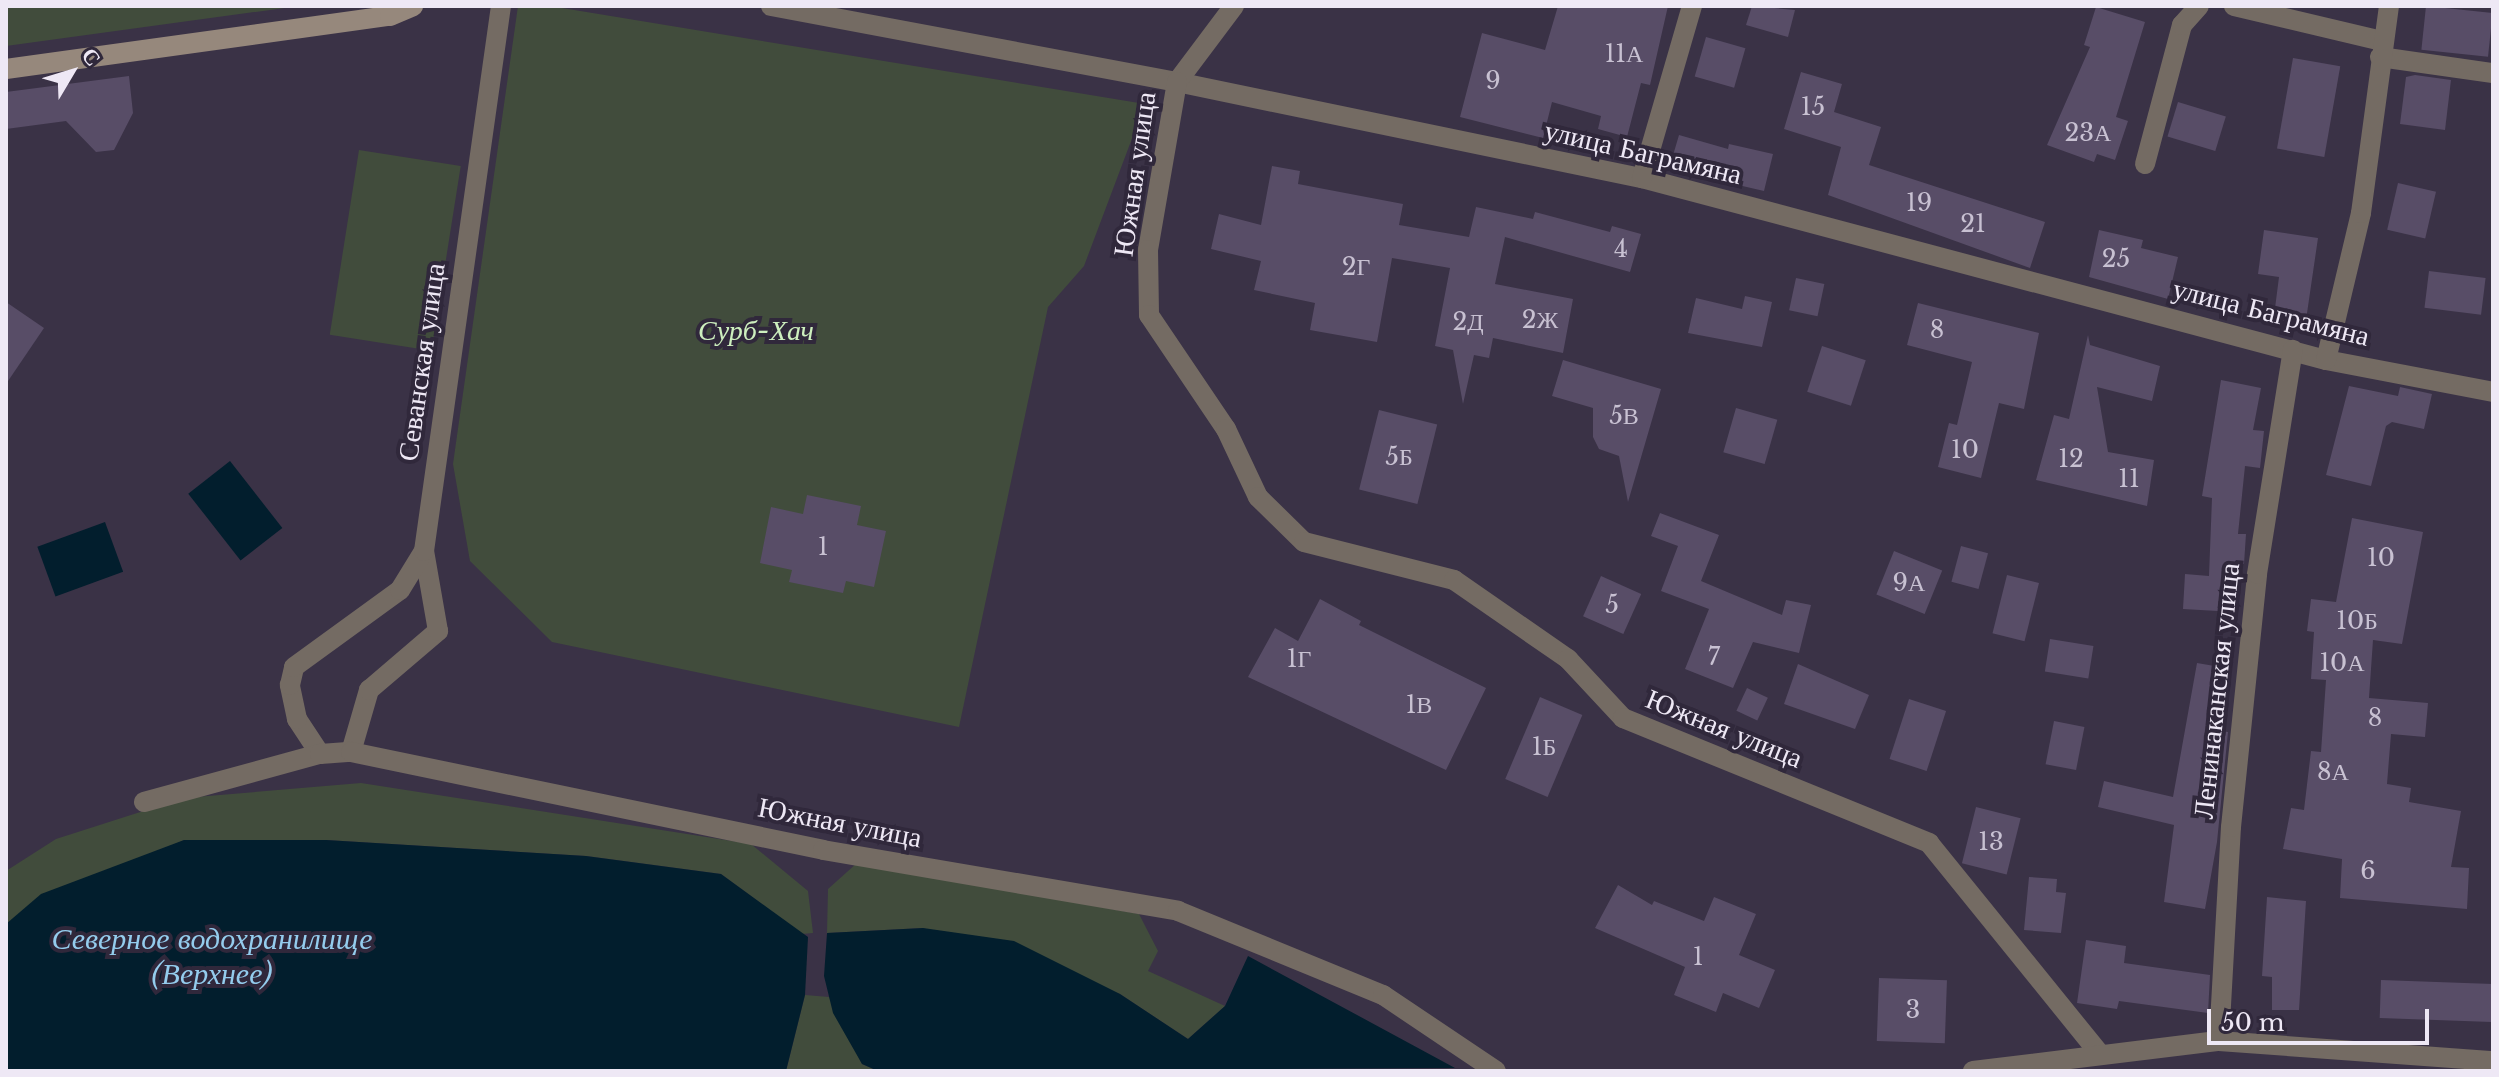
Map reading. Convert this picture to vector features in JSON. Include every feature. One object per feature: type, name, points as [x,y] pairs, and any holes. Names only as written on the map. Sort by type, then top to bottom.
[{"type":"street","points":[[6,69],[390,16],[413,6]]},
{"type":"street","name":"Севанская улица","points":[[320,754],[297,719],[290,685],[294,667],[400,590],[424,551],[501,6]]},
{"type":"street","name":"улица Баграмяна","points":[[771,6],[1177,82],[1642,178],[2326,360],[2493,392]]},
{"type":"street","points":[[1177,82],[1234,6]]},
{"type":"street","points":[[1642,178],[1692,6]]},
{"type":"street","points":[[2145,164],[2182,25],[2199,6]]},
{"type":"street","points":[[2234,6],[2381,49],[2493,73]]},
{"type":"street","points":[[2326,360],[2361,213],[2389,6]]},
{"type":"street","name":"Южная улица","points":[[1177,82],[1148,250],[1149,315],[1226,429],[1258,497],[1278,522],[1304,542],[1454,580],[1568,659],[1623,718],[1929,843],[2100,1054]]},
{"type":"street","name":"Ленинаканская улица","points":[[2219,1041],[2231,827],[2257,574],[2293,350]]},
{"type":"street","points":[[351,752],[369,690],[438,631],[424,551]]},
{"type":"street","name":"Южная улица","points":[[144,802],[320,754],[351,752],[823,850],[1178,911],[1383,995],[1496,1071]]},
{"type":"street","points":[[1973,1071],[2219,1041],[2493,1061]]},
{"type":"green space","points":[[6,6],[299,6],[6,46]]},
{"type":"green space","name":"Сурб-Хач","points":[[518,6],[550,6],[1145,104],[1084,266],[1048,307],[959,727],[552,642],[470,561],[453,464]]},
{"type":"green space","points":[[359,150],[461,166],[431,351],[330,335]]},
{"type":"green space","points":[[361,783],[751,844],[808,891],[813,933],[802,934],[721,874],[586,856],[326,840],[184,840],[6,924],[6,871],[56,839],[184,798]]},
{"type":"green space","points":[[857,863],[1139,914],[1158,951],[1148,971],[1225,1006],[1188,1039],[1120,994],[923,928],[827,933],[828,889]]},
{"type":"green space","points":[[805,995],[829,997],[862,1064],[878,1071],[786,1071]]},
{"type":"water","points":[[230,461],[282,528],[241,561],[188,494]]},
{"type":"water","points":[[105,522],[123,572],[55,596],[37,547]]},
{"type":"water","name":"Северное водохранилище (Верхнее)","points":[[184,840],[326,840],[586,856],[721,874],[808,937],[805,995],[786,1071],[6,1071],[6,924],[41,894]]},
{"type":"water","points":[[923,928],[1014,941],[1120,994],[1188,1039],[1225,1006],[1248,956],[1455,1068],[878,1071],[862,1064],[833,1013],[824,976],[827,933]]},
{"type":"building","points":[[1558,6],[1668,6],[1650,85],[1641,83],[1627,137],[1598,129],[1601,116],[1552,102],[1543,138],[1460,117],[1482,33],[1545,50]]},
{"type":"building","points":[[1752,6],[1795,10],[1788,37],[1746,25]]},
{"type":"building","points":[[2426,6],[2493,13],[2488,57],[2421,50]]},
{"type":"building","points":[[2096,7],[2145,22],[2116,117],[2128,121],[2115,160],[2097,154],[2094,162],[2047,145],[2090,47],[2084,45]]},
{"type":"building","points":[[1706,37],[1745,48],[1734,88],[1695,76]]},
{"type":"building","points":[[2293,58],[2340,66],[2324,157],[2277,149]]},
{"type":"building","points":[[1801,72],[1842,84],[1834,112],[1881,127],[1869,165],[2045,222],[2030,268],[1828,195],[1841,147],[1784,129]]},
{"type":"building","points":[[2415,75],[2451,80],[2445,130],[2400,124],[2406,77]]},
{"type":"building","points":[[129,76],[133,113],[114,150],[96,152],[66,121],[6,129],[6,92]]},
{"type":"building","points":[[2178,102],[2226,117],[2215,151],[2167,136]]},
{"type":"building","points":[[1679,135],[1728,149],[1729,144],[1773,154],[1764,191],[1669,169]]},
{"type":"building","points":[[1272,166],[1300,171],[1298,184],[1403,204],[1399,225],[1469,237],[1476,207],[1533,219],[1535,212],[1610,232],[1612,226],[1641,234],[1630,272],[1505,237],[1495,284],[1573,299],[1563,353],[1493,338],[1489,358],[1474,355],[1463,404],[1453,350],[1435,346],[1450,268],[1392,258],[1377,342],[1310,330],[1315,303],[1254,290],[1261,261],[1211,249],[1219,214],[1261,225]]},
{"type":"building","points":[[2398,183],[2436,192],[2425,239],[2387,230]]},
{"type":"building","points":[[2099,230],[2143,240],[2141,248],[2178,257],[2168,299],[2089,277]]},
{"type":"building","points":[[2264,230],[2318,238],[2306,320],[2274,316],[2279,277],[2258,274]]},
{"type":"building","points":[[2429,271],[2486,278],[2481,315],[2424,308]]},
{"type":"building","points":[[1796,278],[1824,284],[1818,316],[1789,310]]},
{"type":"building","points":[[1745,296],[1772,302],[1762,347],[1688,333],[1696,298],[1742,309]]},
{"type":"building","points":[[6,302],[44,328],[6,384]]},
{"type":"building","points":[[1918,303],[2039,333],[2024,409],[1999,403],[1981,478],[1938,467],[1949,423],[1957,425],[1972,362],[1907,345]]},
{"type":"building","points":[[2088,335],[2090,345],[2160,366],[2152,401],[2097,387],[2108,452],[2154,460],[2147,506],[2036,480],[2054,415],[2069,419]]},
{"type":"building","points":[[1822,346],[1866,360],[1851,406],[1807,392]]},
{"type":"building","points":[[1563,360],[1661,389],[1628,502],[1619,456],[1599,449],[1593,437],[1593,408],[1552,396]]},
{"type":"building","points":[[2221,380],[2261,388],[2253,430],[2264,431],[2260,468],[2245,466],[2238,534],[2246,534],[2244,564],[2238,563],[2235,612],[2183,609],[2185,574],[2209,576],[2212,498],[2202,496]]},
{"type":"building","points":[[2349,386],[2398,396],[2400,387],[2432,394],[2424,429],[2392,422],[2386,426],[2371,486],[2326,475]]},
{"type":"building","points":[[1736,408],[1777,420],[1765,464],[1723,452]]},
{"type":"building","points":[[1379,410],[1437,425],[1417,504],[1359,490]]},
{"type":"building","points":[[807,495],[861,506],[857,525],[886,531],[874,587],[846,581],[843,593],[789,582],[792,570],[760,563],[771,507],[803,514]]},
{"type":"building","points":[[1660,513],[1719,535],[1701,581],[1782,615],[1786,600],[1811,605],[1799,653],[1753,642],[1733,688],[1685,669],[1709,609],[1661,591],[1678,546],[1651,536]]},
{"type":"building","points":[[2352,518],[2423,532],[2402,644],[2373,640],[2369,698],[2428,703],[2425,737],[2391,734],[2387,784],[2411,788],[2409,802],[2461,811],[2451,867],[2469,868],[2467,909],[2340,898],[2342,859],[2283,849],[2291,808],[2304,810],[2311,751],[2321,752],[2326,680],[2311,679],[2314,632],[2307,631],[2311,599],[2336,602]]},
{"type":"building","points":[[1961,546],[1988,553],[1978,589],[1951,582]]},
{"type":"building","points":[[1894,551],[1942,570],[1925,614],[1876,595]]},
{"type":"building","points":[[2007,575],[2039,583],[2025,641],[1992,633]]},
{"type":"building","points":[[1601,576],[1641,594],[1623,634],[1583,616]]},
{"type":"building","points":[[1320,599],[1361,621],[1359,625],[1486,688],[1446,770],[1248,677],[1275,628],[1298,641]]},
{"type":"building","points":[[2050,639],[2093,646],[2088,678],[2045,672]]},
{"type":"building","points":[[2197,663],[2232,669],[2221,731],[2228,732],[2217,842],[2205,909],[2164,902],[2174,825],[2098,807],[2104,781],[2173,797]]},
{"type":"building","points":[[1798,664],[1869,695],[1855,729],[1784,704]]},
{"type":"building","points":[[1747,688],[1768,698],[1757,720],[1736,711]]},
{"type":"building","points":[[1540,697],[1582,715],[1548,797],[1505,779]]},
{"type":"building","points":[[1909,699],[1946,711],[1927,771],[1890,759]]},
{"type":"building","points":[[2054,721],[2084,727],[2076,770],[2046,764]]},
{"type":"building","points":[[1976,807],[2021,818],[2007,874],[1962,863]]},
{"type":"building","points":[[2029,877],[2057,879],[2056,892],[2066,893],[2061,933],[2024,930]]},
{"type":"building","points":[[1618,885],[1652,905],[1654,901],[1704,921],[1714,897],[1756,914],[1739,955],[1775,970],[1759,1008],[1723,993],[1716,1012],[1674,995],[1685,967],[1595,928]]},
{"type":"building","points":[[2267,897],[2306,901],[2299,1010],[2272,1010],[2272,977],[2262,976]]},
{"type":"building","points":[[2086,940],[2126,946],[2124,963],[2210,975],[2208,1013],[2119,1001],[2117,1009],[2077,1003]]},
{"type":"building","points":[[1879,978],[1947,980],[1945,1043],[1877,1041]]},
{"type":"building","points":[[2381,980],[2493,984],[2492,1022],[2380,1018]]}]
